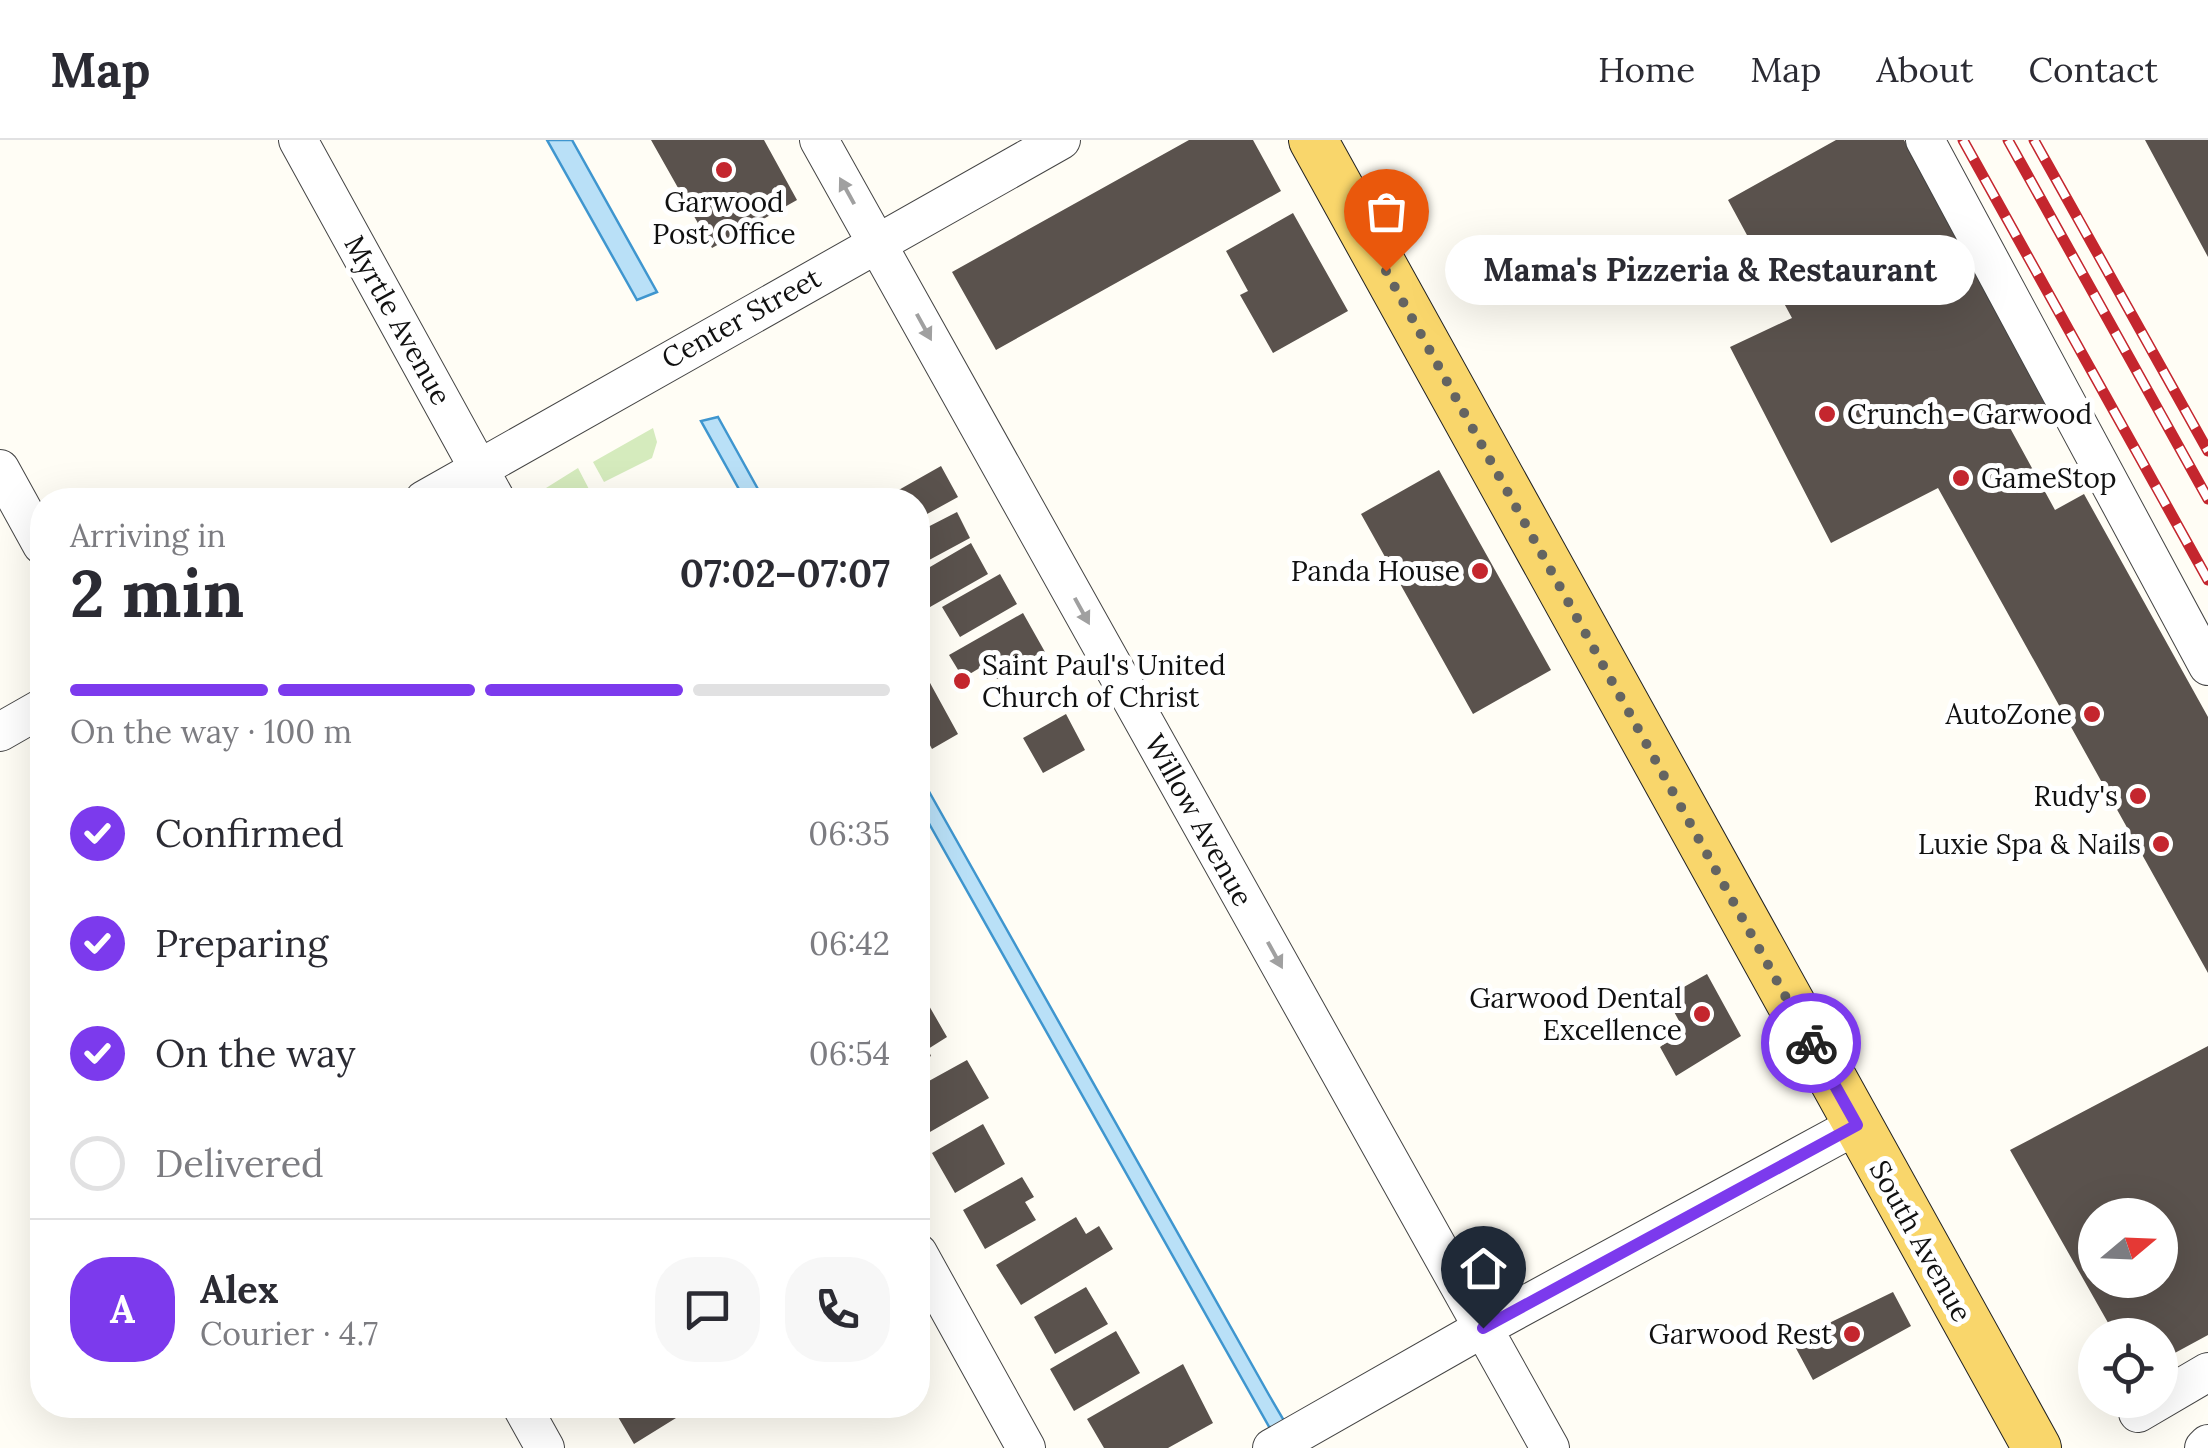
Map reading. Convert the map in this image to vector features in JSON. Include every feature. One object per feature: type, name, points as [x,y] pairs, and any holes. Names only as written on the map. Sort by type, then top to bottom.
[{"type":"main road","name":"South Avenue","points":[[1313,140],[2036,1448]]},
{"type":"street","name":"Myrtle Avenue","points":[[298,140],[488,485]]},
{"type":"street","name":"Willow Avenue","points":[[819,140],[1550,1448]]},
{"type":"street","name":"Center Street","points":[[488,485],[876,242],[1061,140]]},
{"type":"street","points":[[1925,140],[2208,666]]},
{"type":"street","points":[[0,469],[30,523]]},
{"type":"street","points":[[0,732],[30,715]]},
{"type":"street","points":[[1288,1439],[1857,1125]]},
{"type":"street","points":[[930,1275],[1026,1448]]},
{"type":"street","points":[[2178,1389],[2208,1372]]},
{"type":"street","points":[[528,1418],[544,1448]]},
{"type":"green space","points":[[653,428],[657,442],[652,458],[604,482],[593,462]]},
{"type":"green space","points":[[578,468],[588,488],[546,488]]},
{"type":"water","points":[[547,140],[572,140],[657,292],[637,300]]},
{"type":"water","points":[[718,417],[757,488],[738,488],[701,421]]},
{"type":"water","points":[[930,793],[1300,1448],[1281,1448],[930,825]]},
{"type":"building","name":"Garwood Post Office","points":[[651,140],[764,140],[797,200],[712,248]]},
{"type":"building","points":[[1189,140],[1253,140],[1281,191],[996,350],[952,272]]},
{"type":"building","points":[[1836,140],[1904,140],[2048,408],[2009,426],[2055,510],[2084,494],[2208,717],[2208,973],[1938,488],[1831,543],[1730,347],[1792,318],[1728,200]]},
{"type":"building","points":[[2145,140],[2208,140],[2208,257]]},
{"type":"building","points":[[1293,213],[1348,311],[1273,353],[1240,295],[1248,291],[1226,251]]},
{"type":"building","points":[[941,466],[958,497],[930,512],[930,488],[902,488]]},
{"type":"building","points":[[1439,470],[1551,670],[1473,714],[1361,514]]},
{"type":"building","points":[[957,512],[970,538],[930,560],[930,526]]},
{"type":"building","points":[[971,543],[988,574],[930,607],[930,567]]},
{"type":"building","points":[[1000,574],[1017,604],[960,637],[942,607]]},
{"type":"building","points":[[1023,613],[1045,652],[997,679],[988,663],[963,678],[949,655]]},
{"type":"building","points":[[930,683],[958,734],[932,749],[930,745]]},
{"type":"building","points":[[1066,714],[1085,750],[1043,773],[1023,738]]},
{"type":"building","name":"Garwood Dental Excellence","points":[[1707,974],[1741,1036],[1676,1076],[1660,1047],[1684,1030],[1666,997]]},
{"type":"building","points":[[930,1007],[947,1037],[930,1048]]},
{"type":"building","points":[[2208,1046],[2208,1335],[2178,1351],[2178,1318],[2105,1318],[2094,1298],[2178,1298],[2178,1198],[2078,1198],[2078,1270],[2010,1150]]},
{"type":"building","points":[[967,1060],[989,1098],[930,1132],[930,1080]]},
{"type":"building","points":[[983,1124],[1005,1164],[955,1193],[932,1153]]},
{"type":"building","points":[[1022,1177],[1034,1197],[1025,1202],[1036,1220],[985,1249],[963,1210]]},
{"type":"building","points":[[1076,1217],[1086,1234],[1099,1226],[1113,1249],[1021,1305],[996,1265]]},
{"type":"building","points":[[1086,1287],[1108,1324],[1055,1354],[1034,1317]]},
{"type":"building","name":"Garwood Rest","points":[[1893,1292],[1911,1326],[1813,1380],[1792,1341]]},
{"type":"building","points":[[1116,1331],[1140,1373],[1074,1411],[1050,1369]]},
{"type":"building","points":[[1183,1364],[1213,1423],[1168,1448],[1104,1448],[1087,1419]]},
{"type":"building","points":[[619,1418],[676,1418],[634,1444]]},
{"type":"railway","points":[[1963,140],[2208,580]]},
{"type":"railway","points":[[2008,140],[2208,499]]},
{"type":"railway","points":[[2034,140],[2208,451]]},
{"type":"way so far","points":[[1386,271],[1811,1043]]},
{"type":"place","name":"Garwood Post Office","points":[[724,170]]},
{"type":"place","name":"Mama's Pizzeria & Restaurant","points":[[1386,271]]},
{"type":"place","name":"Crunch - Garwood","points":[[1827,414]]},
{"type":"place","name":"GameStop","points":[[1961,478]]},
{"type":"place","name":"Panda House","points":[[1480,571]]},
{"type":"place","name":"Saint Paul's United Church of Christ","points":[[962,681]]},
{"type":"place","name":"AutoZone","points":[[2092,714]]},
{"type":"place","name":"Rudy's","points":[[2138,796]]},
{"type":"place","name":"Luxie Spa & Nails","points":[[2161,844]]},
{"type":"place","name":"Garwood Dental Excellence","points":[[1702,1014]]},
{"type":"place","name":"Garwood Rest","points":[[1852,1334]]},
{"type":"route","points":[[1483,1328],[1857,1125],[1811,1043]]}]
